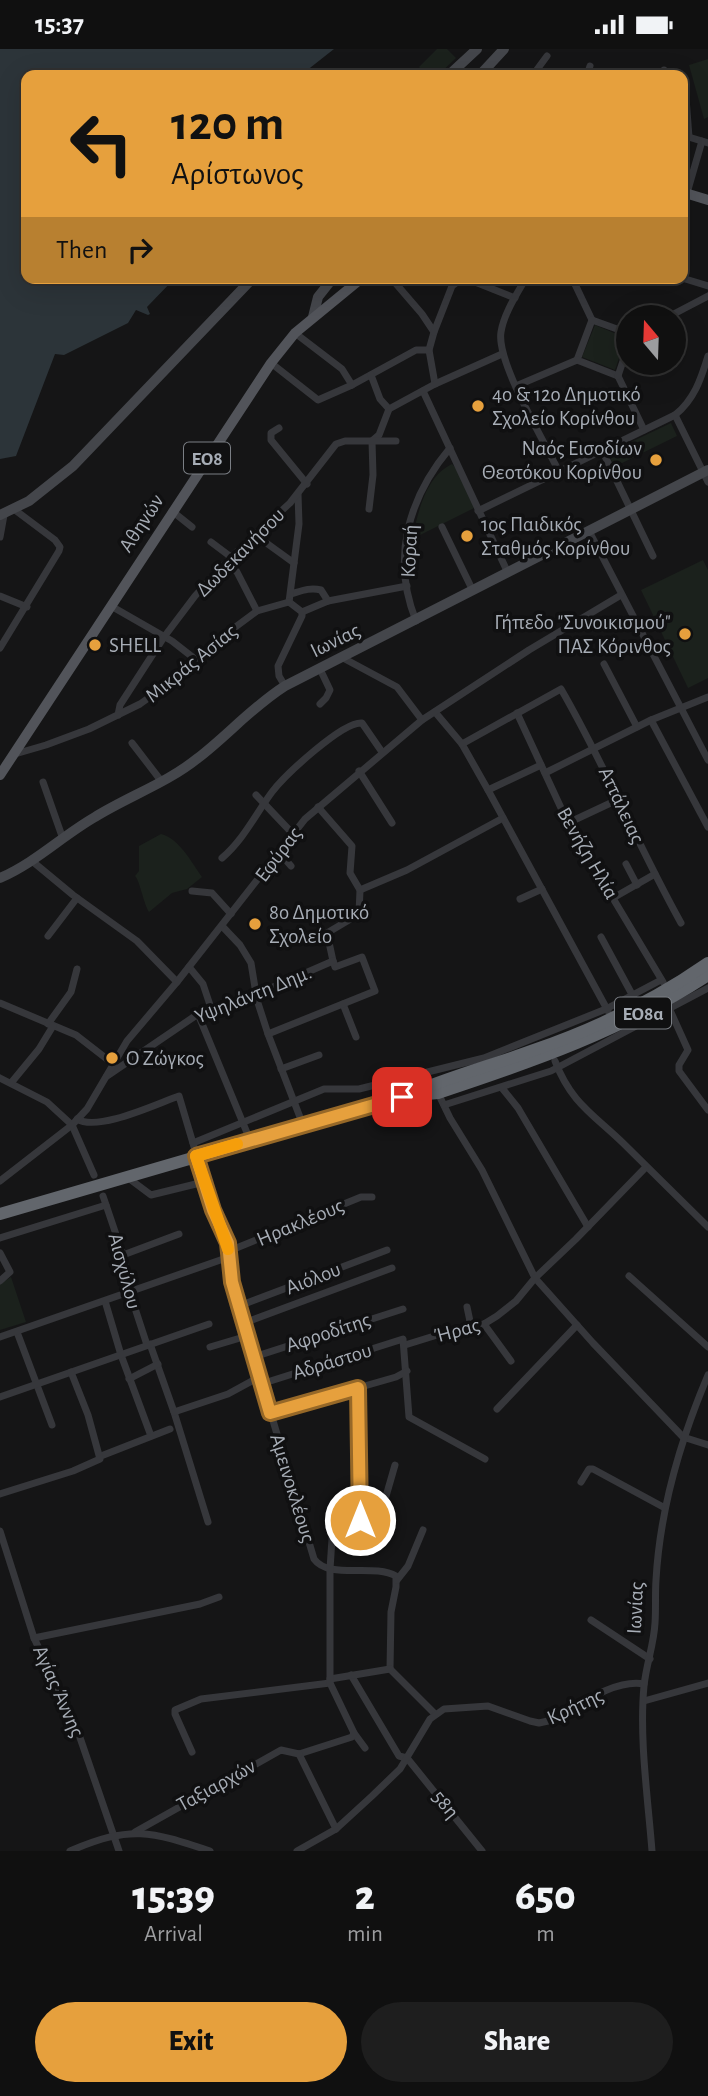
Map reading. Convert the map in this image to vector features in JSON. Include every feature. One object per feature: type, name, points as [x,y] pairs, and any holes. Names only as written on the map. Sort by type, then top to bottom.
[{"type":"highway","name":"ΕΟ8α","points":[[402,1097],[485,1062],[557,1042],[614,1022],[635,1000],[666,995],[708,963]]},
{"type":"highway","name":"ΕΟ8α","points":[[0,1214],[92,1181],[108,1182],[127,1177],[402,1097],[438,1093],[539,1059],[708,975]]},
{"type":"main road","points":[[688,193],[708,200]]},
{"type":"main road","name":"Αθηνών","points":[[0,775],[271,363],[295,333],[354,284]]},
{"type":"street","points":[[454,70],[477,49]]},
{"type":"street","points":[[485,70],[504,49]]},
{"type":"street","points":[[537,70],[547,57]]},
{"type":"street","points":[[589,70],[590,66]]},
{"type":"street","points":[[688,137],[705,142],[688,184]]},
{"type":"street","points":[[688,280],[708,286]]},
{"type":"street","points":[[0,537],[2,515],[15,510],[51,486],[80,460],[247,284]]},
{"type":"street","points":[[313,317],[318,297],[328,284]]},
{"type":"street","points":[[396,284],[422,314],[433,332]]},
{"type":"street","points":[[435,384],[429,350],[433,332],[455,284]]},
{"type":"street","points":[[479,284],[515,298]]},
{"type":"street","points":[[523,284],[502,326],[502,354],[558,470]]},
{"type":"street","points":[[575,284],[592,320],[616,329]]},
{"type":"street","points":[[686,308],[708,296]]},
{"type":"street","points":[[577,360],[592,320]]},
{"type":"street","points":[[295,333],[342,369],[352,385]]},
{"type":"street","points":[[271,363],[318,400],[416,350],[429,350]]},
{"type":"street","points":[[369,509],[373,475],[372,441],[379,435],[389,409],[435,384],[502,354]]},
{"type":"street","points":[[478,511],[675,415],[685,407],[706,374],[708,356]]},
{"type":"street","points":[[516,386],[577,360],[618,376],[644,430]]},
{"type":"street","points":[[371,375],[380,399],[389,409]]},
{"type":"street","points":[[423,391],[508,573]]},
{"type":"street","points":[[675,415],[706,475]]},
{"type":"street","points":[[279,428],[271,433],[271,440],[307,484]]},
{"type":"street","name":"Δωδεκανήσου","points":[[118,715],[120,705],[164,637],[195,596],[254,534],[298,494],[340,442],[396,440]]},
{"type":"street","name":"Κοραή","points":[[416,621],[407,586],[405,551],[411,514],[432,470],[450,448]]},
{"type":"street","points":[[602,450],[653,556]]},
{"type":"street","name":"Ιωνίας","points":[[0,878],[32,861],[92,818],[162,782],[195,761],[260,702],[285,686],[629,510],[706,475]]},
{"type":"street","points":[[298,494],[299,524],[290,598],[302,612]]},
{"type":"street","points":[[0,648],[60,551],[55,540],[15,510]]},
{"type":"street","points":[[172,511],[192,527]]},
{"type":"street","points":[[442,527],[473,590]]},
{"type":"street","points":[[589,531],[708,760]]},
{"type":"street","points":[[254,534],[294,563]]},
{"type":"street","points":[[211,542],[229,560],[257,611]]},
{"type":"street","points":[[302,612],[327,601],[407,586]]},
{"type":"street","name":"Μικράς Ασίας","points":[[13,754],[46,745],[141,704],[257,611],[312,588],[321,590],[327,601]]},
{"type":"street","name":"Εφύρας","points":[[0,1181],[75,1122],[127,1041],[222,926],[293,834],[318,807],[422,720],[621,594]]},
{"type":"street","points":[[0,596],[27,607]]},
{"type":"street","points":[[111,606],[164,637],[195,660]]},
{"type":"street","points":[[285,686],[279,676],[278,666],[298,629],[302,612]]},
{"type":"street","points":[[343,658],[397,687],[422,720]]},
{"type":"street","points":[[604,664],[637,727]]},
{"type":"street","points":[[320,669],[330,690],[327,698],[320,704]]},
{"type":"street","name":"Αττάλειας","points":[[517,713],[561,689],[595,748],[617,800],[681,923]]},
{"type":"street","points":[[545,773],[651,720],[708,697]]},
{"type":"street","points":[[435,712],[462,744],[614,1022]]},
{"type":"street","points":[[462,744],[517,713]]},
{"type":"street","name":"Βενήζη Ηλία","points":[[517,713],[568,823],[666,995],[688,1050],[679,1065],[679,1071],[708,1110]]},
{"type":"street","points":[[651,720],[705,815],[708,827]]},
{"type":"street","points":[[222,858],[241,839],[271,793],[291,772],[350,724],[362,723],[382,752]]},
{"type":"street","points":[[132,743],[162,782]]},
{"type":"street","points":[[488,790],[541,765]]},
{"type":"street","points":[[359,771],[392,823]]},
{"type":"street","points":[[43,782],[63,839]]},
{"type":"street","points":[[256,795],[293,834]]},
{"type":"street","points":[[568,823],[617,800]]},
{"type":"street","points":[[318,807],[352,846],[350,873],[360,890],[359,914],[327,933],[332,961]]},
{"type":"street","points":[[360,890],[407,870],[503,818]]},
{"type":"street","points":[[279,852],[291,866]]},
{"type":"street","points":[[32,861],[136,941],[177,982]]},
{"type":"street","points":[[626,864],[637,885]]},
{"type":"street","points":[[613,898],[655,874]]},
{"type":"street","points":[[520,899],[542,889]]},
{"type":"street","points":[[192,891],[212,893],[231,914]]},
{"type":"street","points":[[48,936],[77,898]]},
{"type":"street","points":[[222,926],[240,945],[251,963],[268,1034],[303,1125]]},
{"type":"street","points":[[601,937],[635,1000]]},
{"type":"street","name":"Υψηλάντη Δημ.","points":[[106,1076],[198,1014],[257,994],[332,961],[335,967],[362,957],[375,991],[343,1004]]},
{"type":"street","points":[[189,967],[203,984],[211,1008]]},
{"type":"street","points":[[11,1083],[39,1049],[50,1025],[71,992],[77,969]]},
{"type":"street","points":[[666,995],[708,988]]},
{"type":"street","points":[[0,1003],[76,1035],[113,1063]]},
{"type":"street","points":[[268,1034],[343,1004],[356,1037]]},
{"type":"street","points":[[198,1014],[250,1140]]},
{"type":"street","points":[[192,1143],[324,1089],[348,1090],[367,1087],[485,1062],[546,1035],[614,1022]]},
{"type":"street","points":[[444,1105],[502,1088],[556,1064],[614,1022]]},
{"type":"street","points":[[281,1069],[319,1055]]},
{"type":"street","points":[[556,1064],[574,1098],[708,1227]]},
{"type":"street","points":[[0,1077],[47,1102],[75,1122],[92,1181]]},
{"type":"street","points":[[367,1087],[372,1105]]},
{"type":"street","points":[[502,1088],[517,1108],[588,1227]]},
{"type":"street","points":[[438,1093],[482,1171],[535,1278],[682,1437],[708,1445]]},
{"type":"street","name":"Αμεινοκλέους","points":[[75,1122],[104,1122],[179,1096],[213,1210],[225,1234],[232,1282],[314,1559],[320,1566],[330,1569]]},
{"type":"street","name":"Ήρας","points":[[404,1342],[484,1324],[516,1301],[535,1278],[645,1168]]},
{"type":"street","points":[[127,1177],[151,1195],[204,1182]]},
{"type":"street","name":"Ηρακλέους","points":[[0,1337],[130,1293],[361,1197],[372,1197]]},
{"type":"street","name":"Αισχύλου","points":[[0,1238],[104,1200],[123,1255],[130,1293],[158,1364],[208,1522]]},
{"type":"street","points":[[123,1255],[179,1234]]},
{"type":"street","name":"Αιόλου","points":[[239,1306],[387,1250]]},
{"type":"street","points":[[0,1253],[10,1272],[0,1280]]},
{"type":"street","points":[[244,1323],[392,1268]]},
{"type":"street","points":[[629,1276],[708,1347]]},
{"type":"street","points":[[105,1301],[150,1436]]},
{"type":"street","points":[[467,1307],[471,1326]]},
{"type":"street","name":"Αφροδίτης","points":[[254,1357],[403,1309]]},
{"type":"street","points":[[0,1397],[209,1324]]},
{"type":"street","points":[[484,1324],[511,1361]]},
{"type":"street","points":[[497,1409],[577,1325]]},
{"type":"street","points":[[16,1332],[52,1425]]},
{"type":"street","points":[[210,1347],[247,1336]]},
{"type":"street","points":[[404,1342],[409,1417],[485,1459]]},
{"type":"street","name":"Αδράστου","points":[[174,1412],[260,1380],[404,1342]]},
{"type":"street","points":[[129,1379],[158,1364]]},
{"type":"street","points":[[270,1413],[407,1371]]},
{"type":"street","points":[[71,1372],[101,1456]]},
{"type":"street","name":"Ιωνίας","points":[[652,1851],[645,1763],[644,1684],[655,1625],[656,1581],[665,1509],[682,1437],[705,1390],[708,1375]]},
{"type":"street","points":[[358,1388],[360,1520]]},
{"type":"street","points":[[0,1494],[94,1463],[101,1456],[170,1429]]},
{"type":"street","points":[[334,1523],[380,1517],[395,1465]]},
{"type":"street","points":[[581,1482],[589,1469],[593,1469],[665,1509]]},
{"type":"street","points":[[334,1509],[330,1569],[330,1681],[354,1733],[365,1748]]},
{"type":"street","points":[[297,1851],[336,1829],[400,1769],[435,1714],[390,1669],[391,1612],[397,1580],[408,1566],[423,1530]]},
{"type":"street","name":"Αγίας Άννης","points":[[0,1531],[34,1637],[76,1726],[119,1851]]},
{"type":"street","points":[[330,1569],[392,1573],[397,1580]]},
{"type":"street","points":[[34,1637],[200,1604],[219,1597]]},
{"type":"street","points":[[591,1620],[650,1659]]},
{"type":"street","points":[[192,1752],[175,1714],[175,1710],[185,1704],[201,1699],[330,1681],[390,1669]]},
{"type":"street","name":"58η","points":[[351,1675],[399,1756],[407,1758],[482,1851]]},
{"type":"street","name":"Κρήτης","points":[[435,1714],[452,1707],[488,1706],[539,1723],[548,1721],[603,1692],[635,1682],[644,1684]]},
{"type":"street","points":[[644,1701],[708,1683]]},
{"type":"street","name":"Ταξιαρχών","points":[[135,1832],[281,1750],[299,1754],[352,1737],[354,1733]]},
{"type":"street","points":[[299,1754],[336,1829]]},
{"type":"street","points":[[70,1851],[135,1832],[159,1835],[211,1851]]},
{"type":"shaded area","points":[[0,49],[334,49],[307,70],[21,70],[21,284],[169,284],[147,307],[150,314],[136,310],[128,323],[64,355],[55,354],[16,456],[0,459]]},
{"type":"shaded area","points":[[437,49],[447,49],[456,58],[443,70],[422,70],[419,67]]},
{"type":"shaded area","points":[[708,59],[708,117],[704,119],[689,65]]},
{"type":"shaded area","points":[[595,325],[616,334],[615,370],[582,357]]},
{"type":"shaded area","points":[[671,423],[677,436],[614,467],[608,453]]},
{"type":"shaded area","points":[[452,464],[474,508],[412,539],[420,507],[429,487],[443,470]]},
{"type":"shaded area","name":"Γήπεδο \"Συνοικισμού\" ΠΑΣ Κόρινθος","points":[[703,560],[708,570],[708,678],[688,688],[641,590]]},
{"type":"shaded area","points":[[161,834],[174,840],[202,877],[187,889],[172,893],[149,912],[135,876],[139,871],[139,846]]},
{"type":"shaded area","points":[[11,1277],[26,1322],[0,1330],[0,1284]]},
{"type":"slow traffic","points":[[228,1249],[196,1156],[237,1144]]},
{"type":"place","name":"4ο & 12ο Δημοτικό Σχολείο Κορίνθου","points":[[478,406]]},
{"type":"place","name":"Ναός Εισοδίων Θεοτόκου Κορίνθου","points":[[656,460]]},
{"type":"place","name":"1ος Παιδικός Σταθμός Κορίνθου","points":[[467,536]]},
{"type":"place","name":"Γήπεδο \"Συνοικισμού\" ΠΑΣ Κόρινθος","points":[[685,634]]},
{"type":"place","name":"SHELL","points":[[95,645]]},
{"type":"place","name":"8ο Δημοτικό Σχολείο","points":[[255,924]]},
{"type":"place","name":"Ο Ζώγκος","points":[[112,1058]]},
{"type":"route","points":[[360,1520],[358,1388],[270,1413],[232,1282],[228,1243],[213,1210],[196,1156],[402,1097]]}]
